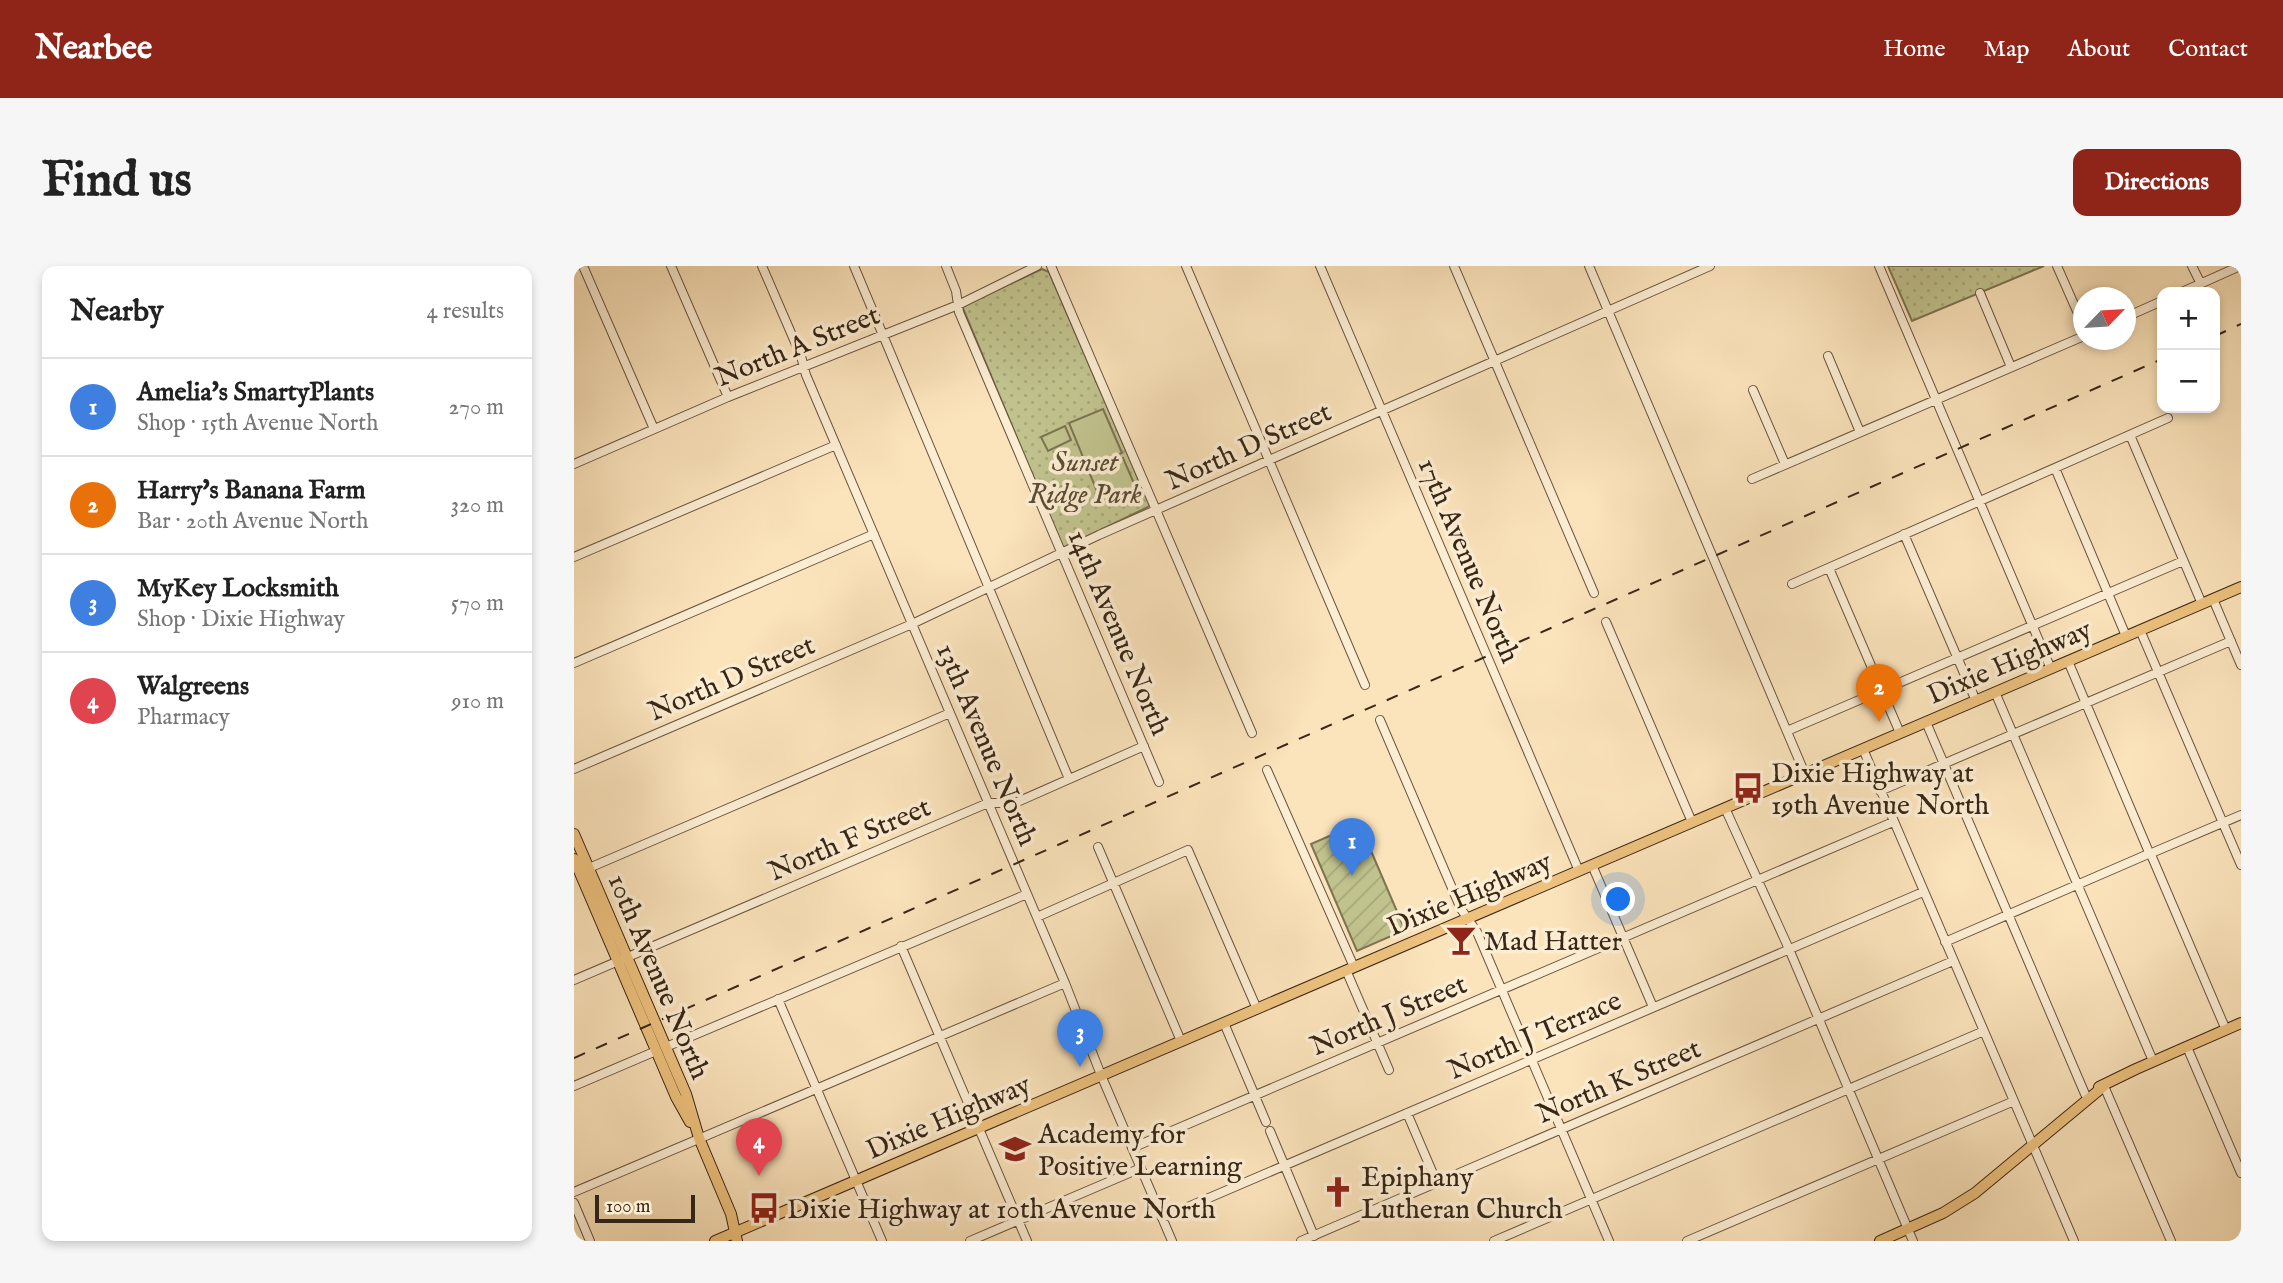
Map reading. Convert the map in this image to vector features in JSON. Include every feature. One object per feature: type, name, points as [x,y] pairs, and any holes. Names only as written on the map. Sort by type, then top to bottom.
[{"type":"main road","name":"Dixie Highway","points":[[715,1241],[736,1237],[857,1180],[2241,587]]},
{"type":"main road","name":"10th Avenue North","points":[[574,834],[581,871]]},
{"type":"main road","name":"10th Avenue North","points":[[574,859],[623,959],[661,1049],[676,1097],[699,1138],[731,1214],[736,1237]]},
{"type":"main road","points":[[1880,1241],[1943,1213],[1975,1193],[2006,1170],[2050,1122],[2085,1094],[2241,1023]]},
{"type":"main road","points":[[2033,1143],[2104,1086]]},
{"type":"street","points":[[583,266],[654,429]]},
{"type":"street","points":[[671,266],[728,397]]},
{"type":"street","name":"13th Avenue North","points":[[762,266],[1172,1241]]},
{"type":"street","points":[[854,266],[1069,779]]},
{"type":"street","name":"14th Avenue North","points":[[946,266],[956,291],[959,312],[1159,782]]},
{"type":"street","name":"North A Street","points":[[574,464],[728,397],[958,304],[1037,266]]},
{"type":"street","points":[[1051,266],[1252,733]]},
{"type":"street","points":[[1186,266],[1365,685]]},
{"type":"street","name":"17th Avenue North","points":[[1320,266],[1579,871]]},
{"type":"street","points":[[1454,266],[1594,593]]},
{"type":"street","points":[[1589,266],[1805,774]]},
{"type":"street","name":"North D Street","points":[[574,769],[912,624],[1061,552],[1710,266]]},
{"type":"street","points":[[1879,266],[2051,668]]},
{"type":"street","points":[[2057,266],[2073,302]]},
{"type":"street","points":[[2192,266],[2201,284]]},
{"type":"street","points":[[2194,287],[2240,266]]},
{"type":"street","points":[[1980,293],[2011,367]]},
{"type":"street","points":[[2136,313],[2157,303]]},
{"type":"street","points":[[1752,479],[2073,340]]},
{"type":"street","points":[[1828,356],[1860,432]]},
{"type":"street","points":[[1753,390],[1785,464]]},
{"type":"street","points":[[1792,584],[2168,418]]},
{"type":"street","points":[[2130,435],[2202,604]]},
{"type":"street","points":[[574,557],[836,445]]},
{"type":"street","points":[[2055,468],[2126,636]]},
{"type":"street","points":[[574,663],[874,534]]},
{"type":"street","points":[[1904,534],[1976,701]]},
{"type":"street","points":[[1787,731],[2183,561]]},
{"type":"street","points":[[1829,568],[1900,733]]},
{"type":"street","points":[[2213,599],[2241,665]]},
{"type":"street","points":[[1606,622],[1692,822]]},
{"type":"street","points":[[2140,630],[2241,865]]},
{"type":"street","points":[[1880,791],[2231,641]]},
{"type":"street","points":[[2068,661],[2226,1030]]},
{"type":"street","points":[[1995,692],[2153,1061]]},
{"type":"street","points":[[581,871],[950,713]]},
{"type":"street","points":[[1380,720],[1461,909],[1474,925],[1609,1241]]},
{"type":"street","points":[[1926,722],[2085,1094]]},
{"type":"street","name":"North F Street","points":[[574,980],[988,803],[1015,803],[1144,746]]},
{"type":"street","points":[[1863,749],[2074,1241]]},
{"type":"street","points":[[1267,770],[1389,1070]]},
{"type":"street","points":[[1725,808],[1789,949],[1913,1241]]},
{"type":"street","points":[[1945,942],[2241,815]]},
{"type":"street","name":"North J Street","points":[[1132,1148],[1893,822]]},
{"type":"street","points":[[1098,847],[1181,1041]]},
{"type":"street","points":[[1037,917],[1188,850],[1257,1009]]},
{"type":"street","points":[[1592,865],[1653,1007]]},
{"type":"street","name":"North J Terrace","points":[[1162,1218],[1923,892]]},
{"type":"street","points":[[574,1086],[1027,894]]},
{"type":"street","points":[[901,946],[1027,1241]]},
{"type":"street","name":"North K Street","points":[[1301,1241],[1953,961]]},
{"type":"street","points":[[574,1192],[1065,983]]},
{"type":"street","points":[[778,999],[882,1241]]},
{"type":"street","points":[[1224,1023],[1266,1122]]},
{"type":"street","points":[[1494,1241],[1984,1031]]},
{"type":"street","points":[[2187,1047],[2241,1172]]},
{"type":"street","points":[[2104,1086],[2171,1241]]},
{"type":"street","points":[[1687,1241],[2014,1101]]},
{"type":"street","points":[[1407,1113],[1437,1183]]},
{"type":"street","points":[[1270,1131],[1314,1236]]},
{"type":"street","points":[[970,1241],[1140,1168]]},
{"type":"street","points":[[574,1203],[590,1241]]},
{"type":"green space","points":[[1888,266],[2044,266],[1912,321]]},
{"type":"green space","name":"Sunset Ridge Park","points":[[1042,269],[1049,272],[1150,506],[1063,548],[962,306]]},
{"type":"green space","points":[[1103,409],[1122,453],[1087,467],[1069,423]]},
{"type":"green space","points":[[1065,426],[1071,440],[1048,451],[1041,437]]},
{"type":"green space","points":[[1123,458],[1136,488],[1102,503],[1089,472]]},
{"type":"green space","points":[[1359,823],[1405,930],[1357,951],[1311,844]]},
{"type":"railway","points":[[2220,334],[2241,324]]},
{"type":"railway","points":[[574,1058],[2157,361]]},
{"type":"place","name":"Harry's Banana Farm","points":[[1879,722]]},
{"type":"place","name":"Dixie Highway at 19th Avenue North","points":[[1748,788]]},
{"type":"place","name":"Amelia's SmartyPlants","points":[[1352,876]]},
{"type":"place","name":"Mad Hatter","points":[[1461,940]]},
{"type":"place","name":"MyKey Locksmith","points":[[1080,1067]]},
{"type":"place","name":"Academy for Positive Learning","points":[[1015,1149]]},
{"type":"place","name":"Walgreens","points":[[759,1176]]},
{"type":"place","name":"Epiphany Lutheran Church","points":[[1338,1192]]},
{"type":"place","name":"Dixie Highway at 10th Avenue North","points":[[764,1208]]}]
